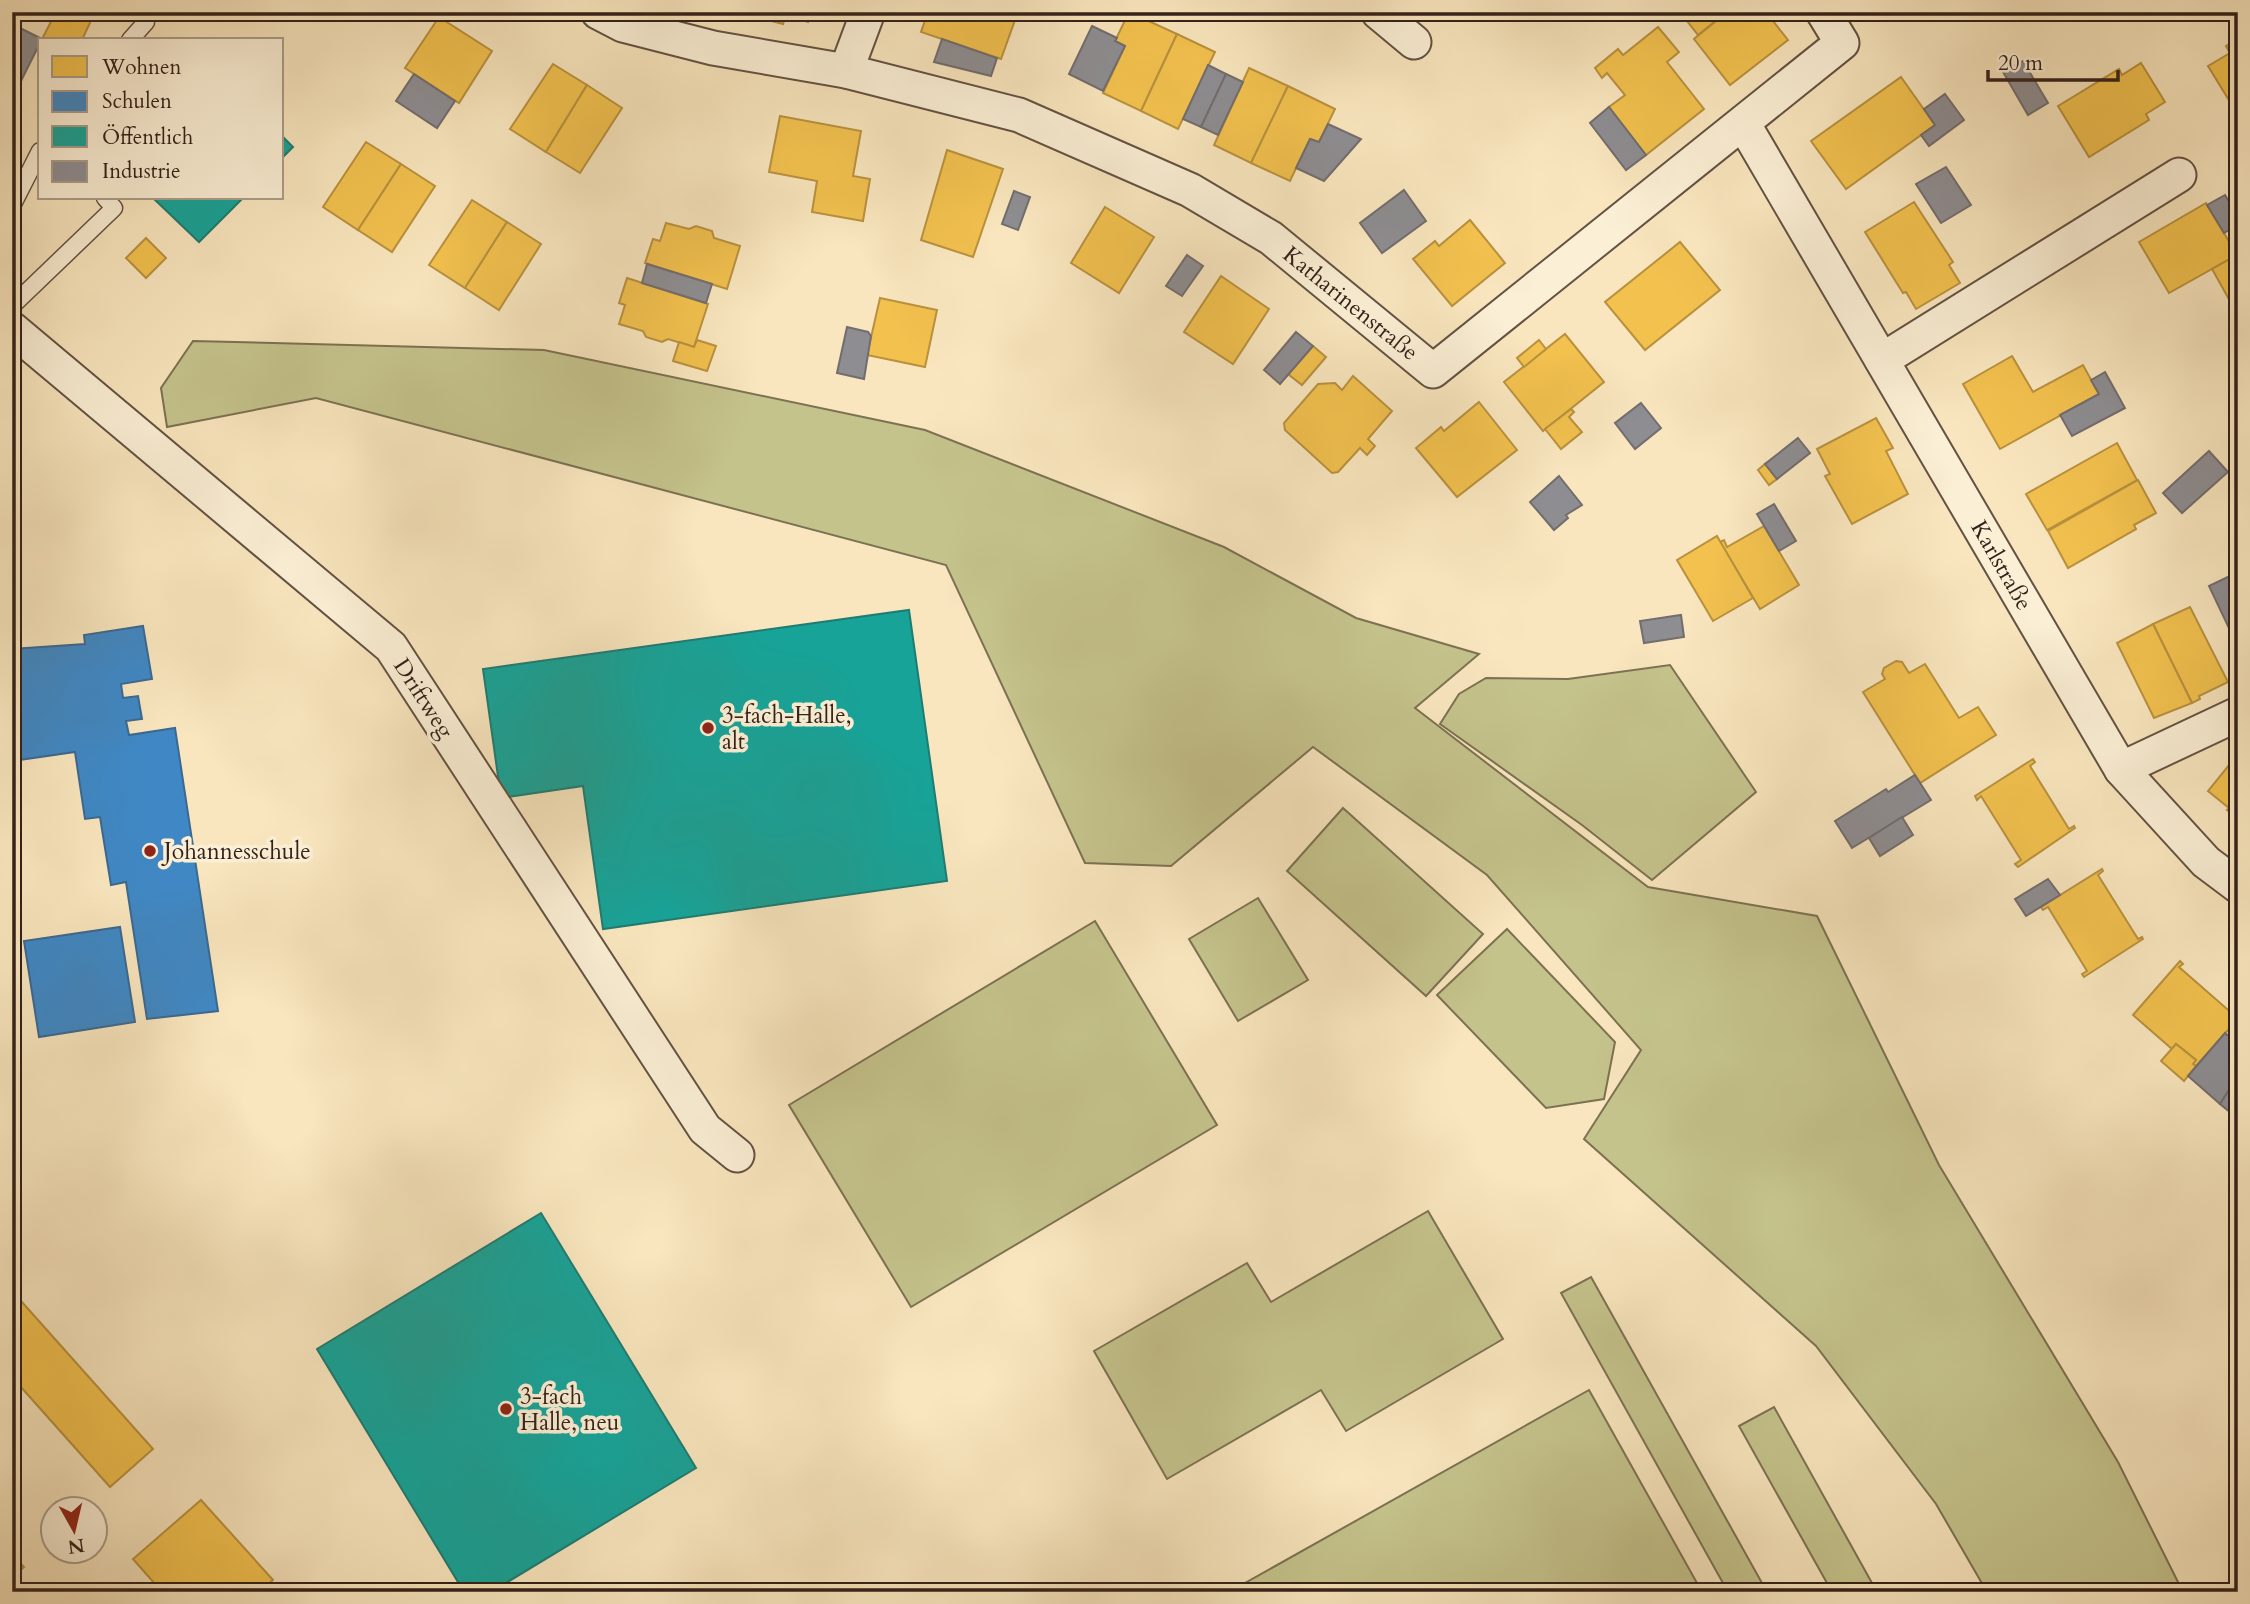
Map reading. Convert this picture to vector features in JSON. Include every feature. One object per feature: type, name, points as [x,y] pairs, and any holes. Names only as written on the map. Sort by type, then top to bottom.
[{"type":"street","points":[[598,12],[623,26],[713,48],[846,71],[868,12]]},
{"type":"street","points":[[1378,12],[1414,42]]},
{"type":"street","name":"Katharinenstraße","points":[[846,71],[1019,115],[1190,190],[1270,238],[1433,371],[1842,43],[1823,12]]},
{"type":"street","name":"Karlstraße","points":[[1743,123],[2121,769],[2206,862],[2238,886]]},
{"type":"street","points":[[1882,360],[2179,175]]},
{"type":"street","name":"Driftweg","points":[[13,326],[391,647],[705,1129],[737,1155]]},
{"type":"street","points":[[2121,769],[2238,714]]},
{"type":"lane","points":[[132,38],[146,22]]},
{"type":"lane","points":[[12,206],[38,155]]},
{"type":"lane","points":[[13,326],[114,208],[107,200]]},
{"type":"shaded area","points":[[193,341],[544,350],[925,430],[1224,547],[1356,618],[1479,654],[1415,708],[1648,887],[1817,916],[1939,1165],[2118,1462],[2183,1592],[1987,1592],[1936,1504],[1816,1346],[1584,1139],[1641,1050],[1487,875],[1313,747],[1171,866],[1085,863],[946,565],[316,398],[167,427],[161,388]]},
{"type":"shaded area","points":[[1670,665],[1756,792],[1652,880],[1582,825],[1440,724],[1459,694],[1486,678],[1568,679]]},
{"type":"shaded area","points":[[1343,808],[1483,934],[1426,996],[1287,871]]},
{"type":"shaded area","points":[[1258,898],[1308,980],[1238,1021],[1189,939]]},
{"type":"shaded area","points":[[1095,921],[1217,1125],[911,1307],[789,1105]]},
{"type":"shaded area","points":[[1507,929],[1615,1042],[1604,1099],[1546,1108],[1437,995]]},
{"type":"shaded area","points":[[1428,1211],[1503,1339],[1346,1431],[1321,1390],[1167,1479],[1094,1351],[1247,1263],[1271,1302]]},
{"type":"shaded area","points":[[1591,1277],[1767,1592],[1728,1592],[1561,1293]]},
{"type":"shaded area","points":[[1589,1390],[1702,1592],[1229,1592]]},
{"type":"shaded area","points":[[1774,1407],[1877,1592],[1832,1592],[1739,1426]]},
{"type":"building: Wohnen","points":[[56,12],[95,12],[83,38],[43,38]]},
{"type":"building: Wohnen","points":[[771,12],[786,15],[783,24],[768,20]]},
{"type":"building: Wohnen","points":[[779,12],[811,12],[808,22]]},
{"type":"building: Wohnen","points":[[928,12],[993,12],[1015,20],[1001,59],[921,32]]},
{"type":"building: Wohnen","points":[[993,12],[1017,12],[1015,20]]},
{"type":"building: Wohnen","points":[[1129,12],[1177,34],[1141,111],[1103,93],[1125,46],[1115,41]]},
{"type":"building: Wohnen","points":[[1680,12],[1727,12],[1698,35]]},
{"type":"building: Wohnen","points":[[1727,12],[1766,12],[1788,40],[1730,85],[1694,39]]},
{"type":"building: Wohnen","points":[[439,17],[492,51],[459,103],[405,68]]},
{"type":"building: Wohnen","points":[[1658,27],[1679,52],[1667,62],[1704,109],[1646,155],[1609,107],[1625,95],[1607,73],[1602,78],[1595,68],[1618,49],[1623,55]]},
{"type":"building: Wohnen","points":[[1177,34],[1215,52],[1178,129],[1141,111]]},
{"type":"building: Wohnen","points":[[2238,39],[2238,115],[2208,66],[2230,53],[2226,46]]},
{"type":"building: Wohnen","points":[[2141,63],[2165,102],[2146,114],[2149,120],[2089,157],[2058,106],[2119,69],[2122,75]]},
{"type":"building: Wohnen","points":[[553,64],[587,85],[546,152],[510,129]]},
{"type":"building: Wohnen","points":[[1249,68],[1288,86],[1251,163],[1214,145]]},
{"type":"building: Wohnen","points":[[1901,77],[1935,125],[1846,189],[1811,141]]},
{"type":"building: Wohnen","points":[[587,85],[622,108],[580,173],[546,152]]},
{"type":"building: Wohnen","points":[[1288,86],[1335,109],[1319,142],[1310,139],[1290,181],[1251,163]]},
{"type":"building: Wohnen","points":[[2238,115],[2238,131],[2231,119]]},
{"type":"building: Wohnen","points":[[780,116],[861,131],[853,176],[870,179],[863,221],[812,212],[817,181],[769,172]]},
{"type":"building: Wohnen","points":[[366,142],[401,164],[358,230],[323,207]]},
{"type":"building: Wohnen","points":[[947,150],[1003,169],[973,257],[921,240]]},
{"type":"building: Wohnen","points":[[401,164],[435,186],[392,252],[358,230]]},
{"type":"building: Wohnen","points":[[472,200],[507,222],[465,288],[429,265]]},
{"type":"building: Wohnen","points":[[1914,202],[1953,262],[1949,265],[1960,283],[1916,309],[1865,232]]},
{"type":"building: Wohnen","points":[[2206,203],[2237,255],[2169,293],[2139,242]]},
{"type":"building: Wohnen","points":[[1105,207],[1154,237],[1119,293],[1071,263]]},
{"type":"building: Wohnen","points":[[1470,220],[1505,263],[1452,306],[1413,259],[1435,241],[1439,246]]},
{"type":"building: Wohnen","points":[[507,222],[541,244],[499,310],[465,288]]},
{"type":"building: Wohnen","points":[[666,223],[689,229],[696,226],[712,231],[714,238],[740,246],[727,289],[645,263],[653,239],[660,241]]},
{"type":"building: Wohnen","points":[[146,238],[166,258],[146,278],[126,258]]},
{"type":"building: Wohnen","points":[[1680,242],[1720,290],[1645,350],[1605,302]]},
{"type":"building: Wohnen","points":[[2238,248],[2238,300],[2231,303],[2212,269],[2237,255],[2234,251]]},
{"type":"building: Wohnen","points":[[1221,276],[1269,309],[1233,364],[1184,332]]},
{"type":"building: Wohnen","points":[[627,278],[708,304],[694,347],[668,339],[662,342],[646,337],[643,331],[619,324],[625,305],[619,303]]},
{"type":"building: Wohnen","points":[[880,298],[937,310],[925,367],[867,355]]},
{"type":"building: Wohnen","points":[[1565,334],[1604,382],[1543,431],[1504,382]]},
{"type":"building: Wohnen","points":[[697,340],[716,346],[707,371],[673,361],[679,342],[694,347]]},
{"type":"building: Wohnen","points":[[1539,340],[1546,349],[1524,367],[1517,358]]},
{"type":"building: Wohnen","points":[[1313,346],[1326,357],[1302,385],[1288,374]]},
{"type":"building: Wohnen","points":[[2012,356],[2033,392],[2083,365],[2099,394],[2000,449],[1963,384]]},
{"type":"building: Wohnen","points":[[1353,376],[1392,411],[1368,439],[1375,446],[1367,455],[1360,448],[1338,472],[1332,473],[1285,430],[1284,423],[1318,384],[1335,383],[1342,390]]},
{"type":"building: Wohnen","points":[[1479,402],[1517,450],[1457,497],[1416,448],[1441,427],[1444,431]]},
{"type":"building: Wohnen","points":[[1571,409],[1574,412],[1569,417],[1582,432],[1561,449],[1545,429]]},
{"type":"building: Wohnen","points":[[1876,418],[1893,448],[1886,451],[1908,494],[1852,524],[1825,476],[1830,474],[1817,449]]},
{"type":"building: Wohnen","points":[[2117,443],[2137,480],[2047,530],[2026,494]]},
{"type":"building: Wohnen","points":[[1765,464],[1777,479],[1769,485],[1758,470]]},
{"type":"building: Wohnen","points":[[2138,480],[2156,513],[2134,525],[2136,529],[2068,568],[2048,531]]},
{"type":"building: Wohnen","points":[[1764,526],[1799,585],[1760,609],[1720,542],[1724,540],[1727,547]]},
{"type":"building: Wohnen","points":[[1717,536],[1753,598],[1713,621],[1677,560]]},
{"type":"building: Wohnen","points":[[2190,607],[2228,682],[2199,696],[2200,699],[2192,703],[2153,624]]},
{"type":"building: Wohnen","points":[[2153,624],[2192,703],[2154,718],[2117,643]]},
{"type":"building: Wohnen","points":[[1896,661],[1902,662],[1909,673],[1925,664],[1959,718],[1978,707],[1996,735],[1920,783],[1863,692],[1885,679],[1882,674],[1884,668]]},
{"type":"building: Wohnen","points":[[2238,754],[2238,819],[2208,791]]},
{"type":"building: Wohnen","points":[[2033,759],[2035,762],[2030,766],[2069,829],[2074,826],[2075,828],[2018,867],[2015,864],[2021,860],[1981,796],[1977,800],[1975,796]]},
{"type":"building: Wohnen","points":[[2102,869],[2098,875],[2138,939],[2143,939],[2084,977],[2082,974],[2087,971],[2048,907],[2043,910],[2041,907]]},
{"type":"building: Wohnen","points":[[2180,961],[2183,964],[2179,967],[2235,1016],[2238,1013],[2238,1019],[2196,1066],[2193,1064],[2196,1060],[2176,1044],[2172,1049],[2133,1015]]},
{"type":"building: Wohnen","points":[[2176,1044],[2196,1060],[2193,1064],[2196,1066],[2184,1081],[2161,1061]]},
{"type":"building: Wohnen","points":[[21,1301],[153,1449],[110,1487],[12,1377],[12,1308]]},
{"type":"building: Wohnen","points":[[201,1500],[273,1580],[259,1592],[162,1592],[133,1559]]},
{"type":"building: Wohnen","points":[[12,1555],[24,1567],[12,1578]]},
{"type":"building: Schulen","name":"Johannesschule","points":[[143,626],[152,679],[121,684],[123,698],[138,696],[142,719],[126,721],[129,735],[175,728],[218,1011],[147,1019],[126,882],[111,885],[100,817],[85,819],[75,752],[12,761],[12,649],[85,644],[84,635]]},
{"type":"building: Schulen","points":[[120,927],[135,1022],[39,1037],[24,941]]},
{"type":"building: Öffentlich","points":[[284,138],[293,147],[284,156]]},
{"type":"building: Öffentlich","points":[[155,200],[241,200],[199,242]]},
{"type":"building: Öffentlich","name":"3-fach-Halle, alt","points":[[909,610],[947,881],[603,929],[583,786],[501,798],[483,669]]},
{"type":"building: Öffentlich","name":"3-fach Halle, neu","points":[[541,1213],[696,1468],[491,1592],[464,1592],[317,1349]]},
{"type":"building: Industrie","points":[[1092,26],[1117,38],[1115,41],[1125,46],[1103,91],[1069,74]]},
{"type":"building: Industrie","points":[[22,29],[40,38],[15,93],[12,92],[12,49]]},
{"type":"building: Industrie","points":[[942,39],[997,58],[991,76],[934,62]]},
{"type":"building: Industrie","points":[[2023,61],[2048,103],[2028,115],[2003,72]]},
{"type":"building: Industrie","points":[[1208,65],[1226,74],[1201,127],[1183,119]]},
{"type":"building: Industrie","points":[[414,74],[455,101],[437,128],[396,101]]},
{"type":"building: Industrie","points":[[1226,74],[1243,82],[1218,135],[1201,127]]},
{"type":"building: Industrie","points":[[1945,94],[1964,120],[1929,146],[1921,135],[1935,125],[1924,109]]},
{"type":"building: Industrie","points":[[1609,107],[1646,155],[1626,170],[1590,123]]},
{"type":"building: Industrie","points":[[1328,124],[1361,139],[1324,181],[1296,168],[1310,139],[1319,142]]},
{"type":"building: Industrie","points":[[1946,167],[1971,205],[1941,223],[1916,184]]},
{"type":"building: Industrie","points":[[1404,190],[1426,221],[1382,253],[1360,223]]},
{"type":"building: Industrie","points":[[1014,191],[1030,197],[1018,230],[1002,224]]},
{"type":"building: Industrie","points":[[2225,195],[2238,217],[2238,225],[2224,233],[2207,205]]},
{"type":"building: Industrie","points":[[1187,255],[1203,266],[1182,296],[1166,286]]},
{"type":"building: Industrie","points":[[647,264],[712,284],[706,303],[642,283]]},
{"type":"building: Industrie","points":[[847,327],[868,332],[871,336],[864,379],[837,373]]},
{"type":"building: Industrie","points":[[1296,332],[1313,346],[1280,384],[1264,370]]},
{"type":"building: Industrie","points":[[2105,372],[2125,408],[2072,436],[2060,415],[2099,394],[2091,380]]},
{"type":"building: Industrie","points":[[1641,403],[1661,428],[1635,449],[1615,423]]},
{"type":"building: Industrie","points":[[1798,438],[1810,453],[1777,479],[1765,464]]},
{"type":"building: Industrie","points":[[2209,451],[2228,472],[2182,513],[2163,493]]},
{"type":"building: Industrie","points":[[1559,476],[1582,505],[1566,515],[1568,518],[1554,530],[1530,502]]},
{"type":"building: Industrie","points":[[1774,504],[1796,541],[1779,551],[1757,514]]},
{"type":"building: Industrie","points":[[2238,572],[2238,642],[2236,643],[2209,586]]},
{"type":"building: Industrie","points":[[1681,615],[1684,637],[1644,643],[1640,621]]},
{"type":"building: Industrie","points":[[1915,775],[1931,800],[1852,848],[1835,821],[1886,789],[1888,792]]},
{"type":"building: Industrie","points":[[1902,817],[1913,835],[1880,856],[1869,838]]},
{"type":"building: Industrie","points":[[2048,879],[2060,895],[2026,916],[2015,899]]},
{"type":"building: Industrie","points":[[2225,1033],[2238,1044],[2238,1076],[2220,1104],[2188,1076]]},
{"type":"building: Industrie","points":[[2238,1076],[2238,1117],[2237,1118],[2220,1104]]},
{"type":"place","name":"3-fach-Halle, alt","points":[[708,728]]},
{"type":"place","name":"Johannesschule","points":[[150,851]]},
{"type":"place","name":"3-fach Halle, neu","points":[[506,1409]]}]
